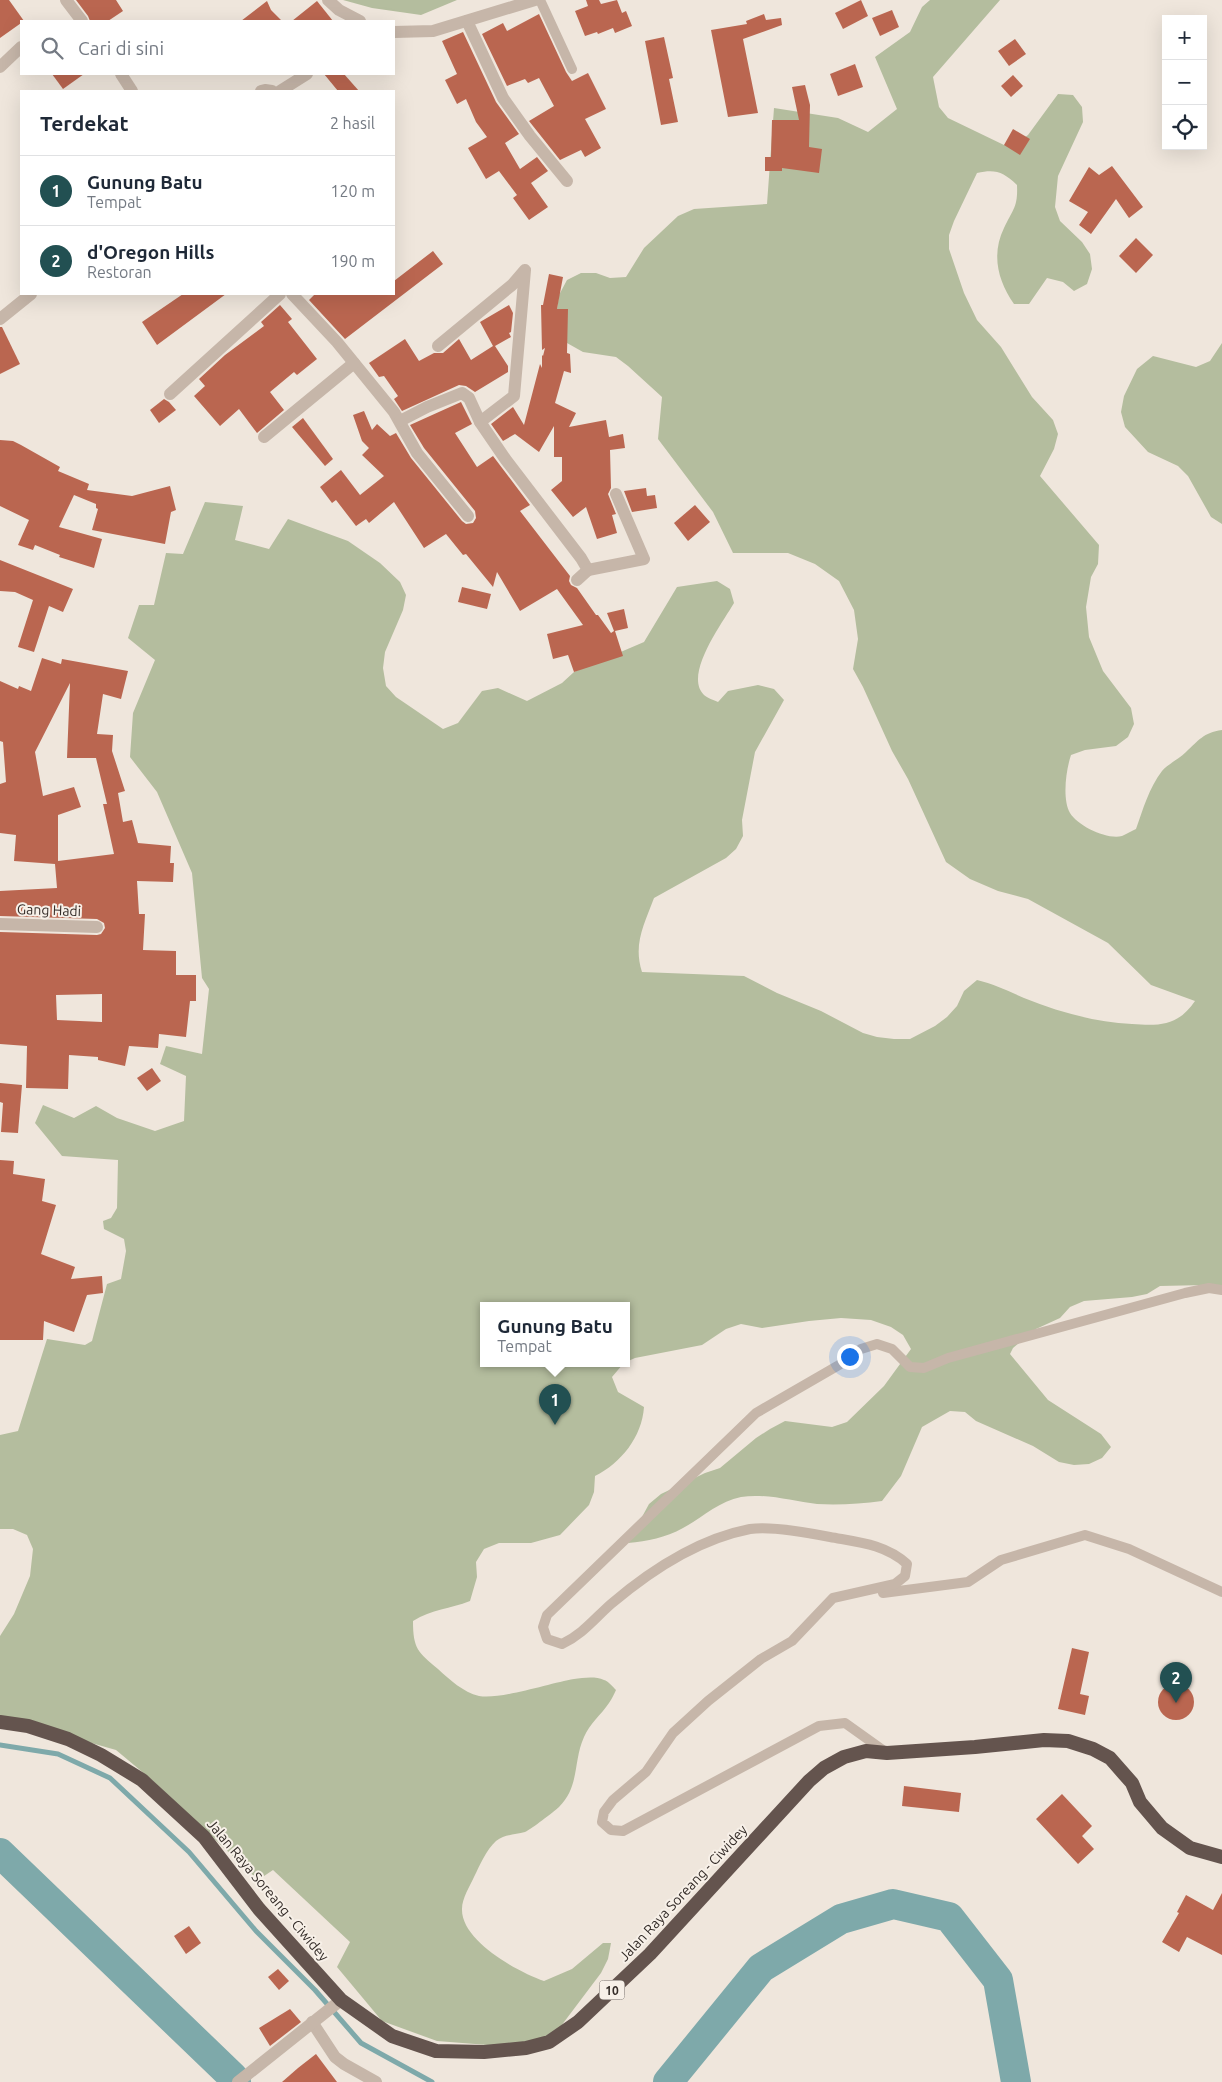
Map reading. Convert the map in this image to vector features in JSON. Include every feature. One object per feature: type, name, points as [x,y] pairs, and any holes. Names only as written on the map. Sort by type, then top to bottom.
[{"type":"highway","name":"Jalan Raya Soreang - Ciwidey","points":[[0,1722],[28,1726],[68,1739],[101,1755],[142,1780],[204,1837],[335,2005],[392,2036],[436,2051],[505,2051],[526,2048],[549,2042],[578,2022],[650,1954],[808,1781],[824,1768],[844,1757],[866,1751],[887,1753],[1044,1740],[1068,1741],[1093,1749],[1110,1758],[1132,1783],[1140,1802],[1162,1828],[1190,1848],[1222,1856]]},
{"type":"street","points":[[66,0],[81,20]]},
{"type":"street","points":[[328,0],[339,10],[358,20]]},
{"type":"street","points":[[395,32],[433,32],[536,0]]},
{"type":"street","points":[[467,21],[503,98],[530,136],[567,181]]},
{"type":"street","points":[[0,67],[20,48]]},
{"type":"street","points":[[122,75],[131,90]]},
{"type":"street","points":[[282,90],[305,75]]},
{"type":"street","points":[[438,346],[512,285],[525,270],[514,396],[480,422]]},
{"type":"street","points":[[0,319],[30,295]]},
{"type":"street","points":[[170,394],[279,295]]},
{"type":"street","points":[[293,295],[354,364],[400,421],[417,454],[468,516]]},
{"type":"street","points":[[264,437],[354,364]]},
{"type":"street","points":[[400,421],[427,407],[462,393],[468,398],[480,422],[506,460],[582,558],[588,570]]},
{"type":"street","points":[[577,580],[588,570],[644,559],[616,494]]},
{"type":"street","name":"Gang Hadi","points":[[0,924],[97,927]]},
{"type":"street","points":[[238,2082],[335,2005]]},
{"type":"street","points":[[312,2022],[335,2057],[376,2082]]},
{"type":"lane","points":[[540,0],[572,69]]},
{"type":"lane","points":[[887,1753],[845,1724],[819,1726],[623,1831],[611,1830],[602,1822],[604,1812],[613,1800],[646,1772],[673,1732],[761,1659],[792,1641],[833,1598],[895,1584],[905,1576],[907,1564],[896,1554],[881,1547],[805,1532],[752,1529],[726,1536],[684,1552],[648,1575],[618,1599],[577,1637],[562,1644],[547,1639],[543,1627],[547,1615],[562,1598],[706,1463],[756,1413],[839,1365],[861,1350],[877,1344],[892,1349],[910,1367],[924,1368],[948,1358],[1185,1293],[1208,1288],[1222,1290]]},
{"type":"lane","points":[[833,1598],[968,1582],[1001,1560],[1085,1535],[1129,1550],[1222,1591]]},
{"type":"green space","points":[[343,0],[457,0],[421,15],[372,8]]},
{"type":"green space","points":[[930,0],[1000,0],[933,77],[939,107],[948,118],[1004,145],[1016,144],[1028,135],[1058,94],[1073,95],[1082,107],[1083,122],[1058,176],[1055,207],[1060,221],[1082,242],[1090,254],[1092,269],[1087,284],[1074,291],[1063,282],[1047,278],[1029,304],[1014,304],[1000,277],[997,258],[1000,238],[1016,203],[1017,185],[1008,177],[999,173],[989,171],[977,173],[954,221],[949,235],[949,249],[964,293],[977,320],[1001,347],[1032,397],[1053,420],[1058,434],[1054,449],[1040,476],[1099,545],[1098,564],[1091,577],[1086,607],[1089,637],[1103,671],[1131,708],[1134,724],[1128,737],[1116,746],[1085,750],[1071,755],[1066,776],[1065,792],[1070,813],[1079,823],[1093,831],[1109,836],[1122,836],[1136,829],[1150,792],[1162,771],[1202,738],[1210,733],[1222,730],[1222,1288],[1205,1285],[1160,1286],[1147,1294],[1132,1297],[1084,1301],[1070,1307],[1060,1318],[1036,1329],[1013,1348],[1010,1354],[1048,1400],[1101,1434],[1111,1447],[1102,1458],[1089,1464],[1074,1465],[1059,1462],[1033,1446],[976,1421],[965,1412],[950,1411],[922,1427],[901,1476],[882,1501],[858,1504],[817,1504],[769,1497],[741,1497],[725,1502],[690,1524],[663,1537],[628,1543],[649,1504],[661,1494],[720,1468],[756,1438],[770,1429],[785,1421],[832,1427],[847,1422],[884,1386],[911,1349],[903,1335],[891,1327],[871,1320],[841,1318],[762,1328],[741,1324],[726,1329],[702,1345],[630,1360],[630,1302],[480,1302],[480,1367],[620,1367],[612,1377],[618,1392],[644,1407],[639,1429],[634,1439],[613,1464],[595,1476],[594,1492],[589,1505],[560,1535],[531,1543],[499,1543],[484,1549],[476,1562],[477,1577],[470,1601],[427,1614],[413,1621],[414,1638],[421,1654],[462,1689],[473,1694],[488,1697],[499,1696],[574,1679],[589,1678],[606,1681],[616,1690],[584,1737],[578,1755],[573,1782],[566,1799],[559,1807],[525,1832],[506,1836],[492,1845],[468,1888],[462,1909],[464,1921],[481,1943],[506,1963],[533,1977],[544,1981],[572,1969],[603,1943],[611,1943],[608,1959],[601,1973],[549,2042],[526,2048],[437,2041],[382,2021],[337,1967],[350,1942],[273,1870],[258,1880],[152,1780],[116,1750],[0,1717],[0,1636],[14,1614],[30,1576],[33,1549],[27,1535],[13,1529],[0,1529],[0,1435],[18,1431],[47,1339],[85,1345],[92,1341],[107,1284],[121,1279],[126,1251],[124,1239],[104,1229],[103,1221],[111,1218],[117,1208],[118,1160],[62,1156],[35,1123],[43,1105],[74,1118],[96,1106],[117,1118],[155,1131],[184,1121],[186,1076],[160,1064],[166,1046],[202,1054],[209,989],[202,978],[192,873],[157,792],[130,757],[133,713],[155,660],[128,638],[139,605],[154,605],[166,553],[183,554],[205,502],[243,506],[235,540],[269,549],[288,519],[348,541],[380,563],[400,582],[406,595],[403,610],[385,652],[383,668],[386,686],[396,697],[443,729],[458,723],[482,691],[498,688],[527,701],[562,683],[574,672],[644,642],[677,587],[717,581],[730,589],[734,603],[714,635],[701,662],[698,675],[699,686],[704,695],[718,702],[728,691],[758,685],[774,689],[784,700],[755,752],[742,820],[743,836],[736,849],[726,858],[654,898],[643,926],[639,943],[642,972],[744,976],[777,993],[821,1011],[863,1033],[894,1039],[910,1039],[935,1026],[947,1017],[957,1006],[964,991],[977,980],[1050,1008],[1104,1021],[1142,1025],[1160,1024],[1168,1023],[1182,1015],[1195,1001],[1151,985],[1108,943],[1028,899],[998,891],[970,879],[946,862],[908,779],[892,751],[853,669],[858,639],[854,610],[839,581],[815,564],[788,553],[733,553],[713,512],[658,439],[662,397],[616,357],[583,352],[567,343],[560,325],[557,309],[559,295],[567,280],[581,273],[596,273],[610,278],[626,277],[644,248],[678,216],[694,209],[767,204],[774,108],[838,118],[868,132],[897,109],[875,57],[910,32],[922,7]]},
{"type":"green space","points":[[1222,343],[1222,524],[1211,517],[1188,476],[1178,466],[1148,452],[1125,427],[1121,412],[1124,396],[1137,369],[1153,356],[1196,367],[1210,361]]},
{"type":"building","points":[[0,0],[9,0],[23,20],[20,20],[20,24],[0,38]]},
{"type":"building","points":[[76,0],[116,0],[123,11],[110,20],[90,20]]},
{"type":"building","points":[[586,0],[599,0],[601,4],[617,0],[622,13],[626,11],[632,26],[615,33],[613,28],[598,34],[597,32],[585,36],[575,11],[588,6]]},
{"type":"building","points":[[861,0],[868,16],[843,29],[835,13]]},
{"type":"building","points":[[267,1],[271,10],[281,20],[242,20]]},
{"type":"building","points":[[317,1],[332,20],[293,20]]},
{"type":"building","points":[[892,10],[899,27],[880,36],[872,18]]},
{"type":"building","points":[[539,14],[572,81],[588,73],[606,109],[585,119],[601,148],[585,157],[581,150],[560,160],[529,121],[554,106],[539,78],[528,83],[525,79],[507,86],[482,34],[503,23],[507,31]]},
{"type":"building","points":[[764,14],[766,20],[781,18],[782,25],[743,39],[758,113],[728,117],[711,30],[747,24],[746,21]]},
{"type":"building","points":[[463,32],[496,102],[519,134],[505,143],[520,169],[537,157],[548,171],[531,183],[548,207],[529,220],[513,198],[517,195],[499,171],[486,179],[468,148],[487,137],[476,122],[466,99],[457,104],[445,80],[457,74],[442,41]]},
{"type":"building","points":[[664,37],[673,78],[669,79],[678,122],[661,125],[645,41]]},
{"type":"building","points":[[1015,39],[1026,54],[1009,66],[998,51]]},
{"type":"building","points":[[855,64],[863,87],[838,96],[830,74]]},
{"type":"building","points":[[53,75],[83,75],[63,89]]},
{"type":"building","points":[[325,75],[345,75],[358,90],[337,90]]},
{"type":"building","points":[[1013,75],[1023,86],[1011,97],[1001,86]]},
{"type":"building","points":[[805,85],[810,105],[809,147],[822,149],[819,173],[782,168],[782,171],[765,171],[765,157],[771,157],[772,120],[799,120],[792,87]]},
{"type":"building","points":[[1013,129],[1030,139],[1020,155],[1004,145]]},
{"type":"building","points":[[1112,166],[1143,207],[1129,218],[1116,199],[1091,234],[1079,225],[1088,212],[1069,201],[1089,167],[1099,175]]},
{"type":"building","points":[[1136,238],[1153,255],[1136,273],[1119,256]]},
{"type":"building","points":[[433,251],[443,264],[345,339],[309,300],[314,295],[395,295],[395,280]]},
{"type":"building","points":[[549,274],[563,277],[557,309],[568,309],[567,353],[570,354],[571,373],[564,371],[555,403],[576,413],[569,427],[606,420],[609,437],[623,434],[625,448],[610,450],[611,488],[608,494],[616,514],[612,515],[617,533],[597,539],[586,507],[573,517],[551,490],[562,481],[562,457],[554,457],[554,426],[539,452],[515,434],[503,441],[491,424],[513,407],[524,425],[540,364],[542,368],[542,355],[545,348],[542,350],[541,305],[543,305]]},
{"type":"building","points":[[182,295],[225,295],[157,345],[142,322]]},
{"type":"building","points":[[280,305],[292,319],[288,322],[317,359],[297,375],[294,372],[270,392],[284,410],[257,433],[239,409],[220,426],[194,396],[205,386],[199,379],[225,355],[264,326],[261,322]]},
{"type":"building","points":[[509,305],[513,313],[511,332],[509,333],[511,337],[495,346],[508,366],[508,372],[475,392],[466,386],[459,385],[402,411],[394,399],[398,396],[384,376],[379,377],[369,363],[405,339],[419,361],[434,353],[443,353],[459,339],[471,360],[493,346],[480,322]]},
{"type":"building","points":[[0,327],[2,327],[20,364],[0,374]]},
{"type":"building","points":[[164,399],[176,410],[159,423],[150,410]]},
{"type":"building","points":[[461,402],[472,424],[455,433],[477,467],[493,456],[530,505],[520,511],[570,576],[569,581],[571,585],[577,588],[611,633],[614,631],[607,613],[624,609],[628,628],[615,631],[623,656],[574,672],[568,655],[553,659],[547,634],[583,625],[557,589],[520,611],[497,572],[493,587],[466,554],[463,555],[446,534],[424,548],[394,502],[369,523],[366,519],[356,526],[336,500],[332,503],[320,487],[341,470],[360,495],[384,476],[362,455],[369,448],[362,441],[353,415],[364,411],[372,430],[377,424],[390,436],[396,433],[411,458],[462,521],[466,524],[473,523],[476,518],[475,511],[424,448],[410,425]]},
{"type":"building","points":[[303,418],[333,459],[325,466],[292,427]]},
{"type":"building","points":[[0,440],[13,441],[60,467],[58,471],[89,484],[87,490],[132,496],[170,486],[176,510],[171,512],[165,544],[92,530],[98,509],[96,504],[74,495],[59,527],[102,539],[94,568],[59,557],[60,555],[35,545],[33,550],[18,545],[29,520],[0,506]]},
{"type":"building","points":[[646,488],[647,496],[655,495],[657,508],[632,512],[624,491]]},
{"type":"building","points":[[695,505],[710,522],[688,541],[674,523]]},
{"type":"building","points":[[0,560],[73,589],[63,612],[49,606],[34,652],[18,647],[33,600],[15,592],[0,591]]},
{"type":"building","points":[[462,587],[491,594],[487,609],[458,602]]},
{"type":"building","points":[[42,658],[61,664],[62,659],[128,671],[121,699],[103,694],[97,734],[113,735],[112,751],[125,791],[118,793],[123,822],[132,820],[138,843],[171,846],[170,863],[174,863],[173,882],[137,881],[139,914],[145,914],[143,950],[176,951],[176,975],[196,975],[196,1001],[190,1001],[186,1037],[159,1034],[158,1048],[129,1046],[125,1066],[98,1060],[98,1057],[69,1055],[68,1089],[26,1088],[27,1046],[0,1044],[0,932],[97,935],[101,934],[105,928],[104,923],[97,919],[0,916],[0,891],[57,888],[55,864],[14,861],[16,835],[0,833],[0,784],[6,782],[3,742],[0,741],[0,681],[18,689],[19,686],[31,691]],"holes":[[[70,683],[67,758],[96,758],[107,804],[103,804],[114,854],[58,861],[58,815],[81,807],[74,787],[43,796],[35,752]],[[102,994],[102,1022],[57,1020],[56,995]]]},
{"type":"building","points":[[152,1068],[161,1081],[147,1091],[137,1078]]},
{"type":"building","points":[[0,1083],[22,1085],[18,1133],[1,1132],[3,1103],[0,1102]]},
{"type":"building","points":[[0,1160],[14,1161],[13,1174],[45,1179],[42,1201],[56,1205],[41,1254],[75,1267],[71,1279],[102,1276],[103,1293],[87,1295],[74,1332],[44,1321],[43,1340],[0,1340]]},
{"type":"building","points":[[1072,1648],[1089,1652],[1080,1694],[1089,1696],[1085,1715],[1058,1709]]},
{"type":"building","points":[[1176,1684],[1183,1685],[1189,1689],[1193,1695],[1193,1709],[1189,1715],[1183,1719],[1176,1720],[1169,1719],[1163,1715],[1159,1709],[1158,1702],[1159,1695],[1163,1689],[1169,1685]]},
{"type":"building","points":[[904,1786],[961,1793],[959,1812],[902,1806]]},
{"type":"building","points":[[1062,1794],[1092,1826],[1082,1836],[1094,1849],[1078,1864],[1036,1819]]},
{"type":"building","points":[[1222,1893],[1222,1955],[1187,1937],[1179,1952],[1162,1942],[1179,1913],[1177,1912],[1186,1895],[1213,1910]]},
{"type":"building","points":[[189,1926],[201,1943],[186,1954],[174,1936]]},
{"type":"building","points":[[278,1969],[289,1981],[279,1990],[268,1977]]},
{"type":"building","points":[[290,2009],[301,2022],[270,2046],[259,2028]]},
{"type":"building","points":[[316,2054],[337,2082],[282,2082],[298,2068]]},
{"type":"waterway","points":[[0,1745],[58,1754],[110,1778],[189,1852],[256,1931],[315,1990],[361,2043],[432,2082]]},
{"type":"waterway","points":[[0,1853],[236,2082]]},
{"type":"waterway","points":[[668,2082],[761,1968],[841,1919],[893,1904],[949,1917],[998,1980],[1016,2082]]},
{"type":"place","name":"Gunung Batu","points":[[555,1425]]},
{"type":"place","name":"d'Oregon Hills","points":[[1176,1703]]}]
